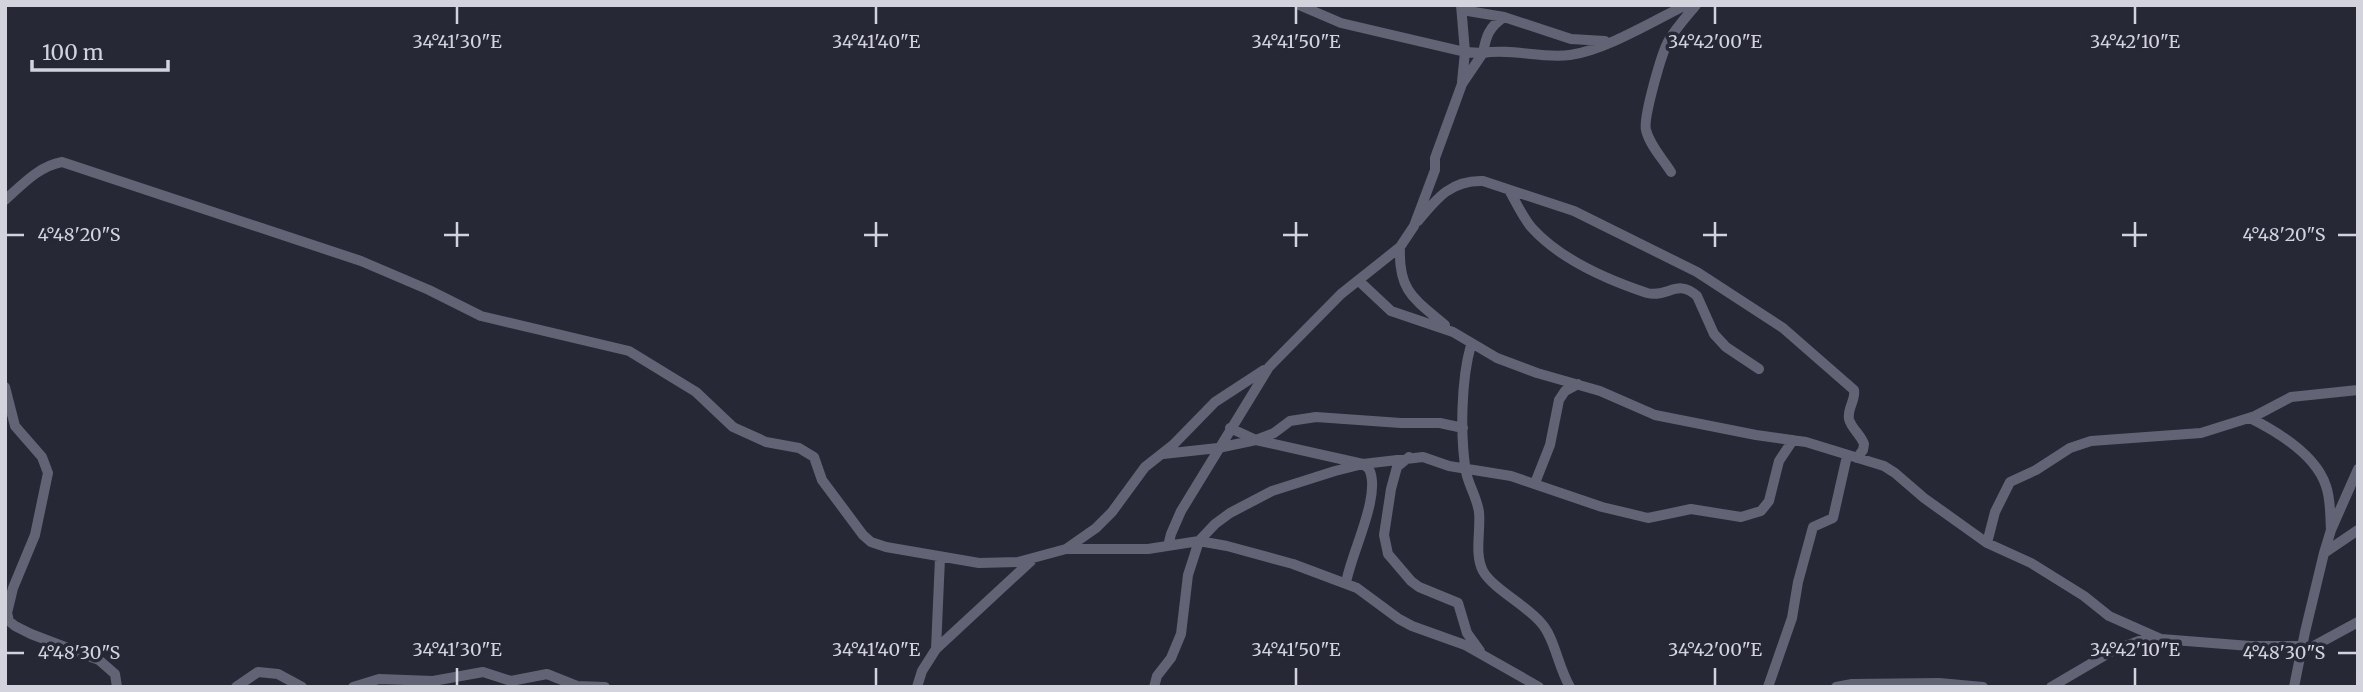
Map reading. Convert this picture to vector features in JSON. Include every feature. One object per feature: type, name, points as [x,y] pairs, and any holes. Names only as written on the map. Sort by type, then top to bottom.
[{"type":"street","points":[[1299,5],[1341,23],[1465,52],[1568,55],[1613,41],[1686,5]]},
{"type":"street","points":[[1671,173],[1652,145],[1646,132],[1645,120],[1668,40],[1696,5]]},
{"type":"street","points":[[1414,226],[1462,83],[1465,52],[1461,8],[1504,17],[1571,39],[1613,41]]},
{"type":"street","points":[[1462,83],[1483,53],[1488,31],[1504,17]]},
{"type":"street","points":[[5,200],[40,170],[62,162],[361,261],[481,316],[629,351],[696,392],[733,427],[766,442],[799,449],[814,457],[822,480],[863,536],[871,542],[940,558],[991,564],[1033,559],[1066,549],[1148,549],[1199,541],[1227,545],[1346,583],[1369,595],[1399,619],[1481,652],[1539,687]]},
{"type":"street","points":[[1066,549],[1096,528],[1112,512],[1145,467],[1163,454],[1215,402],[1269,367],[1341,295],[1400,247],[1440,194],[1460,183],[1483,181],[1574,211],[1697,272],[1783,328],[1854,390],[1849,420],[1864,444],[1863,450],[1852,457],[1833,517],[1813,527],[1798,582],[1792,618],[1768,687]]},
{"type":"street","points":[[1509,190],[1531,227],[1558,250],[1579,262],[1658,296],[1679,288],[1693,292],[1711,329],[1720,340],[1759,369]]},
{"type":"street","points":[[1400,247],[1404,285],[1453,332],[1471,345],[1515,366],[1600,391],[1655,415],[1813,444],[1873,462],[1895,472],[1931,504],[1987,543],[2031,563],[2109,615],[2161,639]]},
{"type":"street","points":[[1359,282],[1391,311],[1453,332]]},
{"type":"street","points":[[1471,345],[1466,371],[1465,468],[1479,514],[1483,571],[1542,624],[1551,639],[1559,666],[1570,687]]},
{"type":"street","points":[[1168,546],[1181,511],[1269,367]]},
{"type":"street","points":[[1535,483],[1550,445],[1559,400],[1565,391],[1577,384]]},
{"type":"street","points":[[5,387],[15,426],[42,457],[48,473],[35,536],[13,588],[7,613],[9,621],[31,634],[99,660],[115,674],[117,687]]},
{"type":"street","points":[[1987,543],[1995,512],[2010,482],[2036,470],[2077,444],[2195,434],[2250,418],[2291,397],[2358,390]]},
{"type":"street","points":[[1163,454],[1218,448],[1256,440],[1274,433],[1290,421],[1316,417],[1401,424],[1440,423],[1464,428]]},
{"type":"street","points":[[2250,418],[2294,445],[2318,469],[2328,493],[2331,530]]},
{"type":"street","points":[[1230,428],[1256,440],[1363,464],[1371,474],[1373,489],[1349,564],[1346,583]]},
{"type":"street","points":[[1154,687],[1157,676],[1171,658],[1181,634],[1188,575],[1199,541],[1215,524],[1256,498],[1315,477],[1363,464],[1409,457],[1429,458],[1444,464],[1535,483],[1602,507],[1648,518],[1691,509],[1741,517],[1761,511],[1769,501],[1779,461],[1793,440]]},
{"type":"street","points":[[1409,457],[1397,467],[1391,489],[1384,535],[1388,554],[1419,587],[1458,603],[1467,633],[1481,652]]},
{"type":"street","points":[[2294,687],[2324,553],[2331,530],[2358,469]]},
{"type":"street","points":[[2324,553],[2358,530]]},
{"type":"street","points":[[936,649],[940,558]]},
{"type":"street","points":[[917,687],[922,671],[936,649],[1033,559]]},
{"type":"street","points":[[2051,687],[2129,643],[2161,639],[2302,649],[2358,622]]},
{"type":"street","points":[[236,687],[258,672],[278,674],[302,687]]},
{"type":"street","points":[[353,687],[379,679],[433,681],[483,673],[506,684],[547,674],[577,687],[605,687]]},
{"type":"street","points":[[1836,687],[1852,684],[1939,682],[1983,687]]}]
